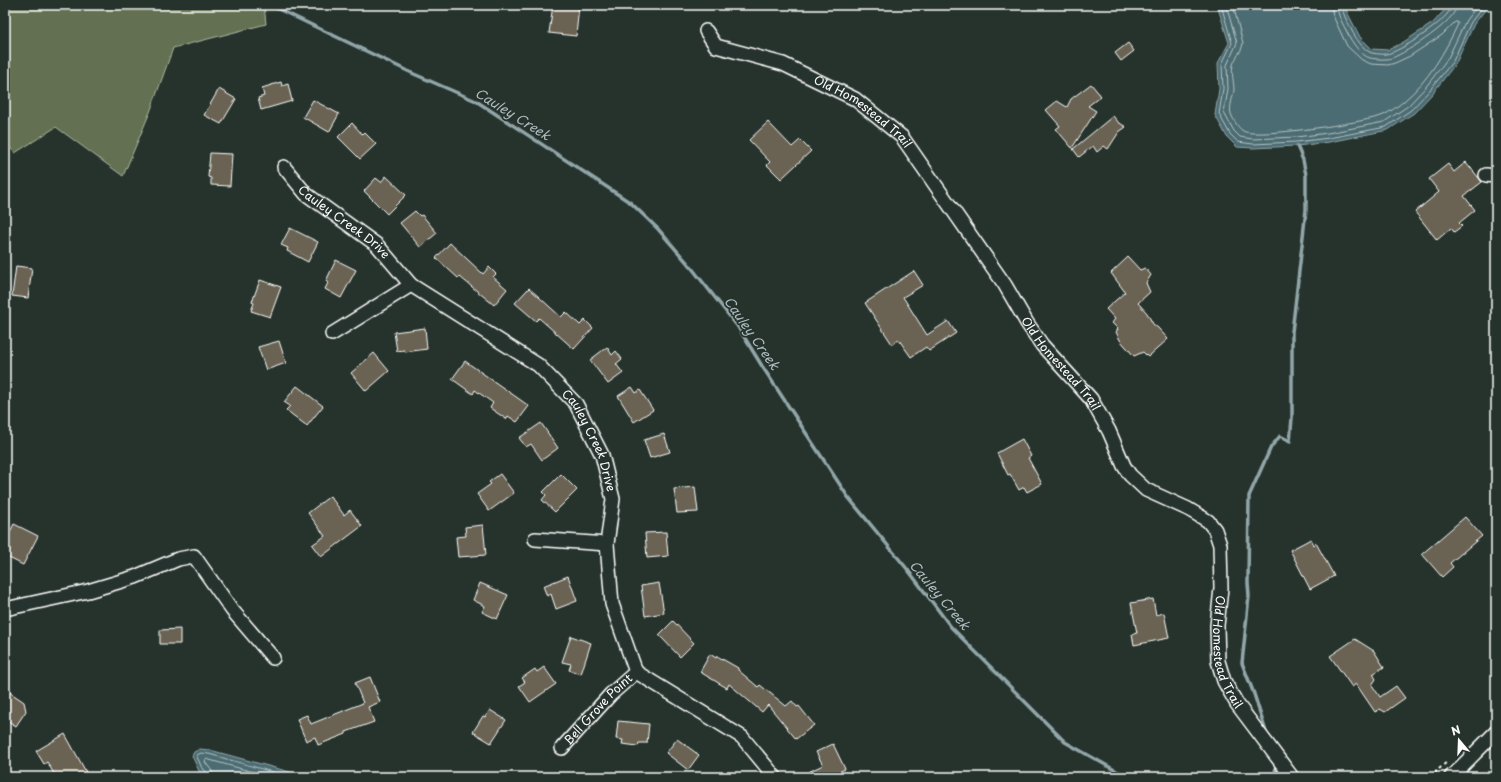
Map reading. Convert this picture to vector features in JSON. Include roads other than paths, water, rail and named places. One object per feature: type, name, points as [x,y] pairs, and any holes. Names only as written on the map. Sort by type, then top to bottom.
[{"type":"street","name":"Old Homestead Trail","points":[[706,31],[716,46],[783,64],[855,99],[902,137],[1005,285],[1027,323],[1042,344],[1091,399],[1109,431],[1124,466],[1130,475],[1146,490],[1188,509],[1208,521],[1214,530],[1220,545],[1221,588],[1217,626],[1218,661],[1224,681],[1237,704],[1292,777]]},
{"type":"street","name":"Cauley Creek Drive","points":[[284,168],[306,194],[377,245],[411,285],[538,365],[576,404],[602,456],[612,499],[607,544],[612,604],[636,672]]},
{"type":"street","points":[[332,334],[411,285]]},
{"type":"street","points":[[535,539],[607,544]]},
{"type":"street","points":[[5,609],[88,591],[134,577],[178,559],[194,556],[232,610],[273,658]]},
{"type":"street","points":[[636,672],[742,737],[775,777]]},
{"type":"street","name":"Bell Grove Point","points":[[562,748],[611,694],[636,672]]},
{"type":"street","points":[[1451,777],[1496,732]]},
{"type":"water","points":[[1217,5],[1346,5],[1346,10],[1360,37],[1372,49],[1388,50],[1402,43],[1433,23],[1449,5],[1489,5],[1474,24],[1456,63],[1432,94],[1414,113],[1388,130],[1329,142],[1297,146],[1253,148],[1237,147],[1227,137],[1215,115],[1219,89],[1218,63],[1229,43]]},
{"type":"water","points":[[200,749],[210,750],[308,777],[206,777],[199,771],[192,756],[194,752]]},
{"type":"waterway","name":"Cauley Creek","points":[[270,5],[414,74],[476,101],[631,203],[658,229],[691,267],[738,327],[848,497],[908,570],[951,627],[1065,742],[1127,777]]},
{"type":"waterway","points":[[1267,735],[1242,663],[1249,596],[1249,496],[1271,447],[1280,436],[1290,441],[1292,418],[1292,332],[1306,210],[1306,175],[1303,160],[1297,146]]},
{"type":"waterway","points":[[1275,777],[1276,762]]}]
